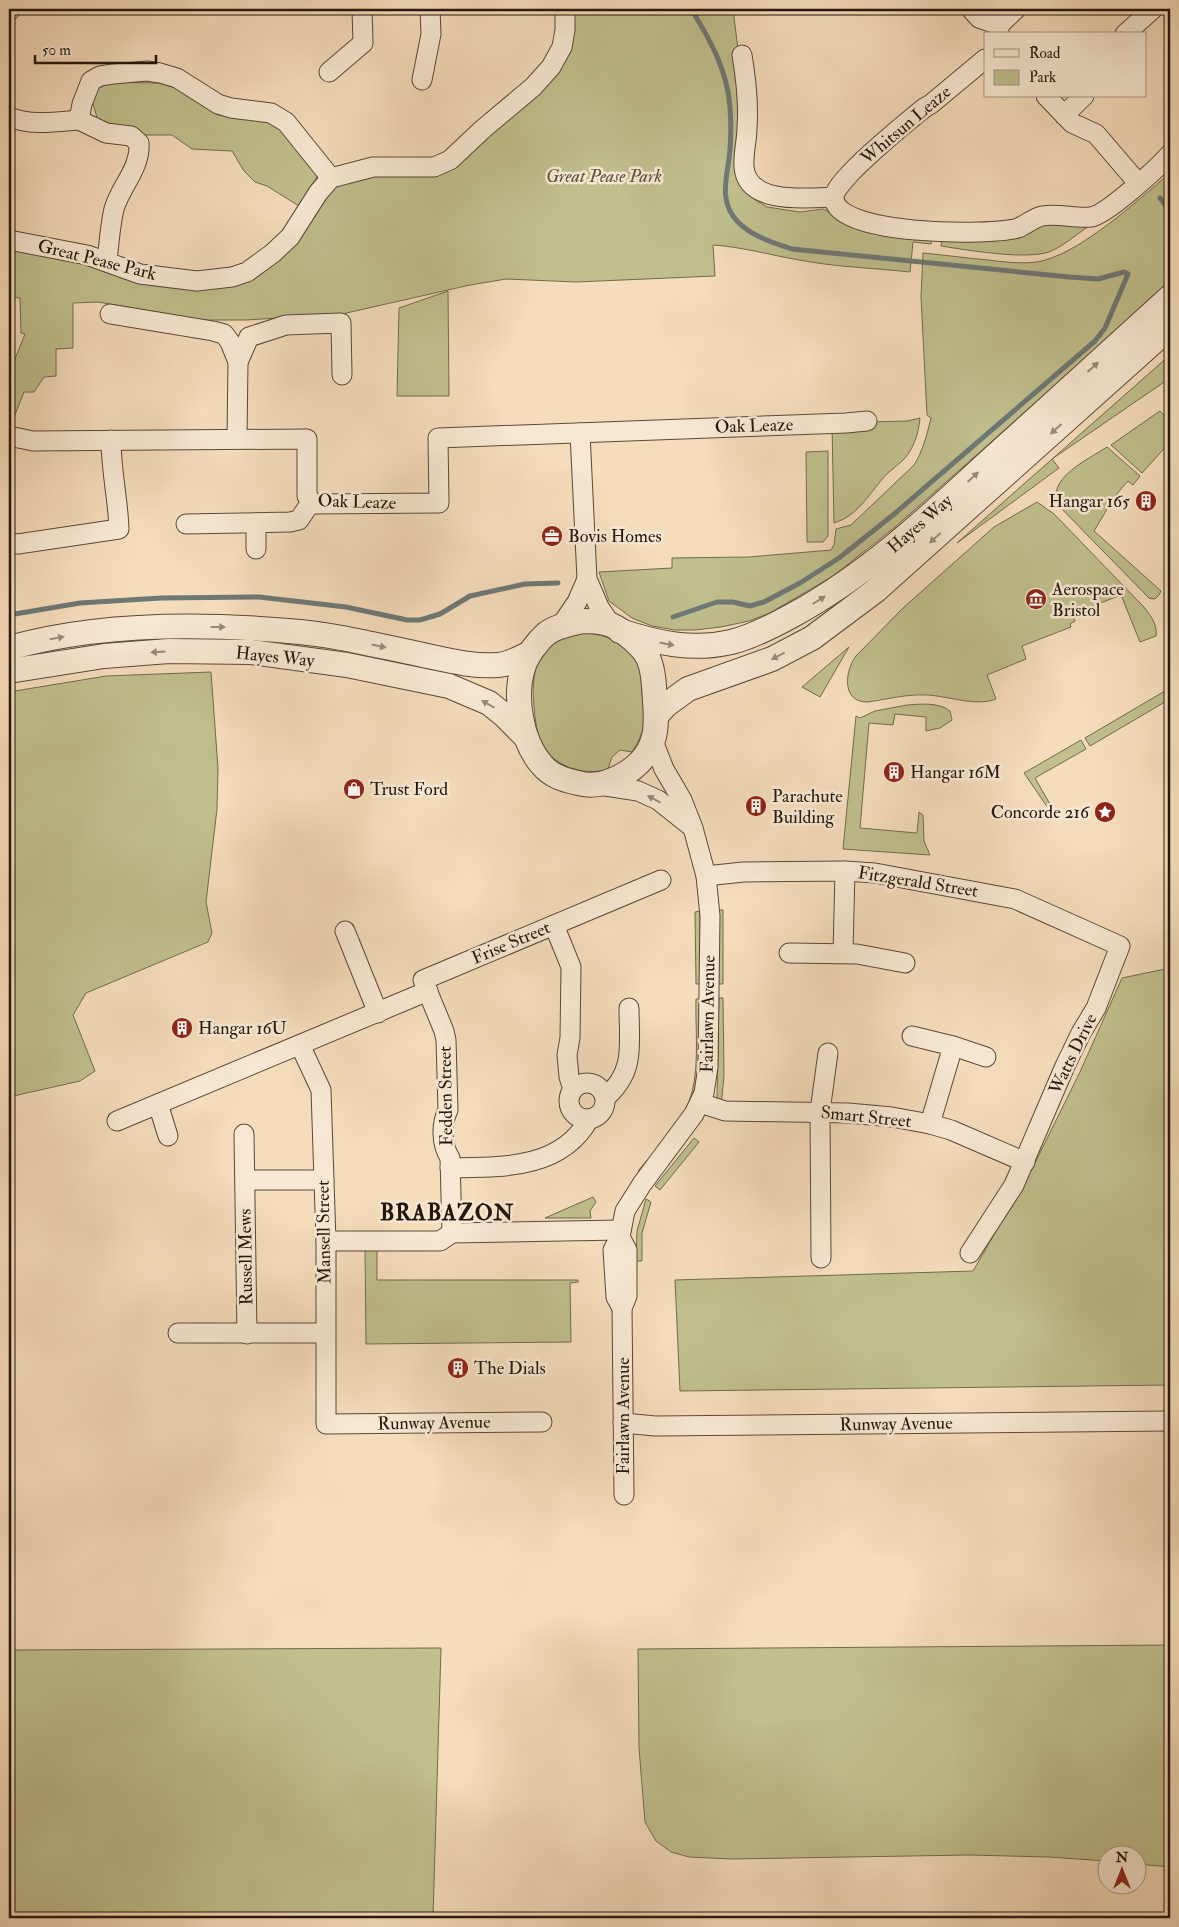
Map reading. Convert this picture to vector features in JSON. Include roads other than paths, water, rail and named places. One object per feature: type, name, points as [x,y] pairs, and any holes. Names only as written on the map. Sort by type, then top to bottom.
[{"type":"street","points":[[329,72],[362,43],[362,9]]},
{"type":"street","points":[[422,80],[431,34],[430,9]]},
{"type":"street","points":[[79,120],[82,104],[91,81],[100,76],[113,74],[147,71],[160,72],[176,78],[218,104],[231,108],[271,113],[286,122],[331,178],[373,166],[434,166],[450,160],[482,129],[533,87],[551,67],[562,47],[565,30],[565,9]]},
{"type":"street","points":[[971,9],[979,18],[999,29],[1016,9]]},
{"type":"street","points":[[1127,32],[1153,9]]},
{"type":"street","points":[[742,55],[748,86],[744,167],[747,178],[760,191],[770,196],[802,199],[833,197],[836,206],[848,216],[864,222],[937,233],[979,233],[1018,228],[1041,216],[1092,217],[1118,202],[1170,154]]},
{"type":"street","name":"Whitsun Leaze","points":[[833,197],[838,185],[890,137],[984,60]]},
{"type":"street","points":[[1048,98],[1072,123],[1096,134],[1138,184]]},
{"type":"street","points":[[1064,115],[1082,98]]},
{"type":"street","points":[[9,117],[19,121],[38,123],[79,120],[106,133],[131,136],[139,143],[133,169],[114,208],[107,260]]},
{"type":"street","name":"Great Pease Park","points":[[9,240],[107,260],[140,274],[197,281],[232,278],[259,264],[290,236],[318,193],[331,178]]},
{"type":"street","name":"Hayes Way","points":[[616,628],[673,646],[703,646],[731,642],[769,628],[807,607],[846,583],[881,557],[952,496],[1170,297]]},
{"type":"street","points":[[110,314],[224,334],[230,342],[238,362],[237,439]]},
{"type":"street","points":[[238,362],[249,337],[286,325],[341,323],[342,375]]},
{"type":"street","name":"Hayes Way","points":[[656,716],[666,705],[688,689],[722,679],[772,659],[812,638],[846,614],[875,591],[1170,327]]},
{"type":"street","name":"Oak Leaze","points":[[9,436],[33,441],[307,439],[306,491],[311,502],[319,505],[439,503],[438,438],[867,421]]},
{"type":"street","points":[[560,627],[578,602],[586,579],[580,433]]},
{"type":"street","points":[[9,543],[18,544],[119,529],[118,504],[111,458],[112,440]]},
{"type":"street","points":[[186,524],[290,522],[299,520],[311,502]]},
{"type":"street","points":[[256,523],[256,549]]},
{"type":"street","points":[[586,579],[599,608],[616,628],[647,655],[653,674],[656,716],[653,740],[641,760],[629,772],[618,778],[586,786],[559,778],[545,768],[534,755],[525,736],[519,692],[524,665],[530,653],[546,634],[560,627],[594,621],[616,628]]},
{"type":"street","name":"Hayes Way","points":[[9,648],[93,632],[151,628],[230,627],[290,631],[364,643],[458,662],[498,665],[514,661],[530,653]]},
{"type":"street","name":"Hayes Way","points":[[9,671],[23,667],[113,655],[169,651],[251,652],[347,665],[449,686],[489,703],[525,736]]},
{"type":"street","name":"Fairlawn Avenue","points":[[624,1494],[622,1308],[627,1296],[627,1250],[621,1234],[625,1211],[700,1103],[706,1082],[709,1051],[710,916],[706,876],[693,828],[682,800],[664,769],[653,740]]},
{"type":"street","points":[[597,784],[638,791],[658,800],[693,828]]},
{"type":"street","points":[[843,953],[845,871]]},
{"type":"street","name":"Fitzgerald Street","points":[[706,876],[743,872],[875,872],[1015,899],[1120,946]]},
{"type":"street","name":"Frise Street","points":[[428,991],[423,980],[661,880]]},
{"type":"street","points":[[554,924],[571,967],[570,1038],[567,1055],[569,1077],[573,1089],[569,1101],[577,1117],[589,1119],[602,1112],[605,1098],[619,1083],[628,1066],[629,1008]]},
{"type":"street","points":[[345,931],[378,1013]]},
{"type":"street","name":"Watts Drive","points":[[970,1253],[1014,1185],[1069,1057],[1081,1032],[1096,1008],[1120,946]]},
{"type":"street","points":[[789,953],[857,954],[905,963]]},
{"type":"street","points":[[117,1121],[428,991]]},
{"type":"street","name":"Fedden Street","points":[[428,991],[446,1040],[448,1110],[444,1119],[444,1149],[450,1158],[452,1233]]},
{"type":"street","points":[[912,1036],[953,1046],[986,1057]]},
{"type":"street","name":"Mansell Street","points":[[300,1045],[321,1090],[326,1241],[326,1424]]},
{"type":"street","points":[[930,1124],[953,1046]]},
{"type":"street","points":[[821,1258],[820,1112],[828,1053]]},
{"type":"street","points":[[573,1089],[583,1083],[589,1083],[600,1088],[605,1098]]},
{"type":"street","name":"Smart Street","points":[[700,1103],[725,1111],[870,1114],[930,1124],[950,1130],[1025,1162]]},
{"type":"street","points":[[158,1104],[168,1136]]},
{"type":"street","points":[[450,1168],[500,1167],[523,1164],[552,1155],[573,1141],[584,1129],[589,1119]]},
{"type":"street","name":"Russell Mews","points":[[244,1134],[247,1334]]},
{"type":"street","points":[[245,1180],[324,1180]]},
{"type":"street","points":[[326,1241],[440,1241],[452,1233],[621,1234]]},
{"type":"street","points":[[178,1333],[325,1333]]},
{"type":"street","name":"Runway Avenue","points":[[623,1423],[656,1426],[1170,1421]]},
{"type":"street","name":"Runway Avenue","points":[[326,1424],[542,1422]]},
{"type":"waterway","points":[[673,617],[717,602],[733,602],[750,606],[764,602],[800,583],[839,558],[893,515],[1095,341],[1105,328],[1128,274],[1124,272],[1098,279],[1069,277],[792,249],[749,231],[732,214],[726,197],[725,188],[731,129],[729,95],[726,82],[717,56],[691,9]]},
{"type":"waterway","points":[[1160,198],[1166,206]]},
{"type":"waterway","points":[[9,615],[80,603],[161,598],[259,597],[346,607],[407,620],[420,620],[440,614],[470,596],[525,584],[558,583]]},
{"type":"place","name":"Hangar 165","points":[[1146,501]]},
{"type":"place","name":"Bovis Homes","points":[[552,536]]},
{"type":"place","name":"Aerospace Bristol","points":[[1036,599]]},
{"type":"place","name":"Hangar 16M","points":[[894,772]]},
{"type":"place","name":"Trust Ford","points":[[354,789]]},
{"type":"place","name":"Parachute Building","points":[[756,806]]},
{"type":"place","name":"Concorde 216","points":[[1105,812]]},
{"type":"place","name":"Hangar 16U","points":[[182,1028]]},
{"type":"place","name":"The Dials","points":[[458,1368]]},
{"type":"district","name":"BRABAZON","points":[[447,1213]]}]
